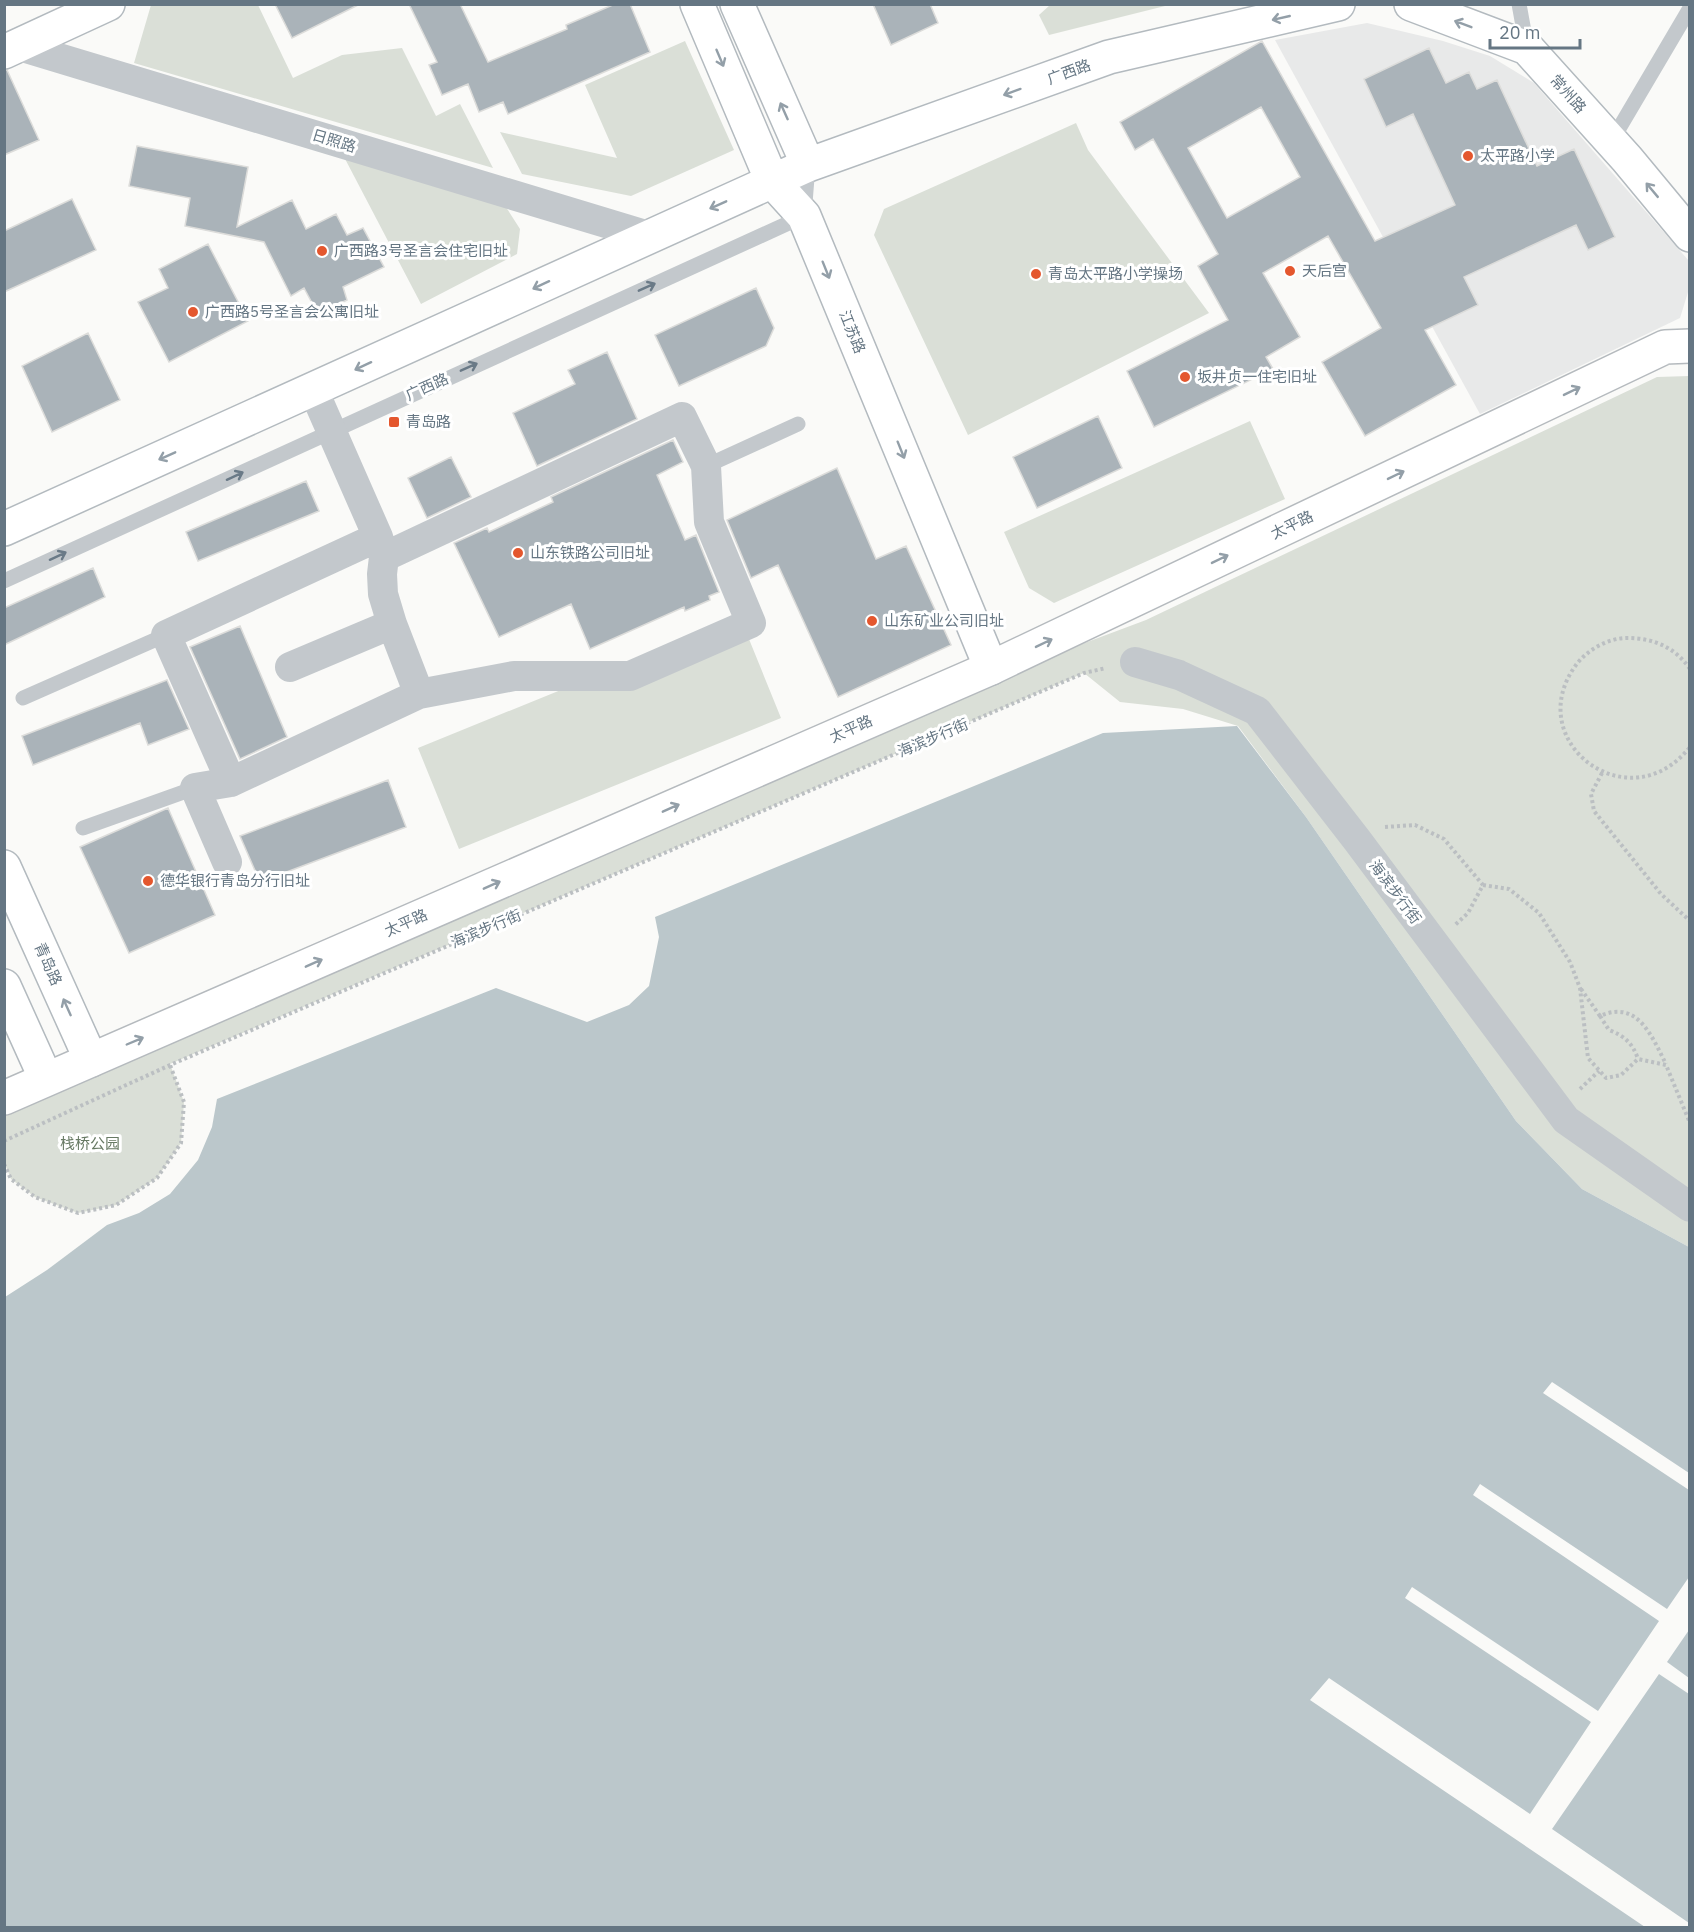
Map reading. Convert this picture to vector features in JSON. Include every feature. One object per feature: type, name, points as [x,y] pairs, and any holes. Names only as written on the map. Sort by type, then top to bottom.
[{"type":"main road","points":[[12,49],[108,4]]},
{"type":"main road","name":"江苏路","points":[[697,4],[772,181],[804,216],[991,668]]},
{"type":"main road","points":[[737,4],[807,165]]},
{"type":"main road","name":"广西路","points":[[4,529],[807,165],[1109,57],[1338,4]]},
{"type":"main road","name":"常州路","points":[[1411,4],[1527,48],[1611,142],[1689,235]]},
{"type":"main road","name":"太平路","points":[[4,1098],[991,668],[1665,347],[1689,346]]},
{"type":"main road","name":"青岛路","points":[[4,867],[91,1060]]},
{"type":"main road","points":[[46,1079],[8,1002],[52,974]]},
{"type":"street","name":"日照路","points":[[12,49],[649,236]]},
{"type":"street","points":[[313,389],[381,547],[383,594],[419,694]]},
{"type":"street","points":[[227,862],[195,788],[231,782],[419,694],[514,676],[630,676],[751,623],[709,522],[706,466],[682,417],[381,547],[166,635],[231,782]]},
{"type":"street","points":[[290,667],[392,624]]},
{"type":"street","name":"海滨步行街","points":[[1135,662],[1179,675],[1257,711],[1357,840],[1566,1120],[1689,1207]]},
{"type":"lane","points":[[1519,4],[1527,48]]},
{"type":"lane","points":[[1611,142],[1689,8]]},
{"type":"lane","points":[[804,216],[807,165]]},
{"type":"lane","name":"广西路","points":[[4,581],[804,216]]},
{"type":"lane","points":[[706,466],[798,424]]},
{"type":"lane","points":[[23,698],[166,635]]},
{"type":"lane","points":[[83,828],[195,788]]},
{"type":"path","points":[[1689,669],[1682,659],[1665,646],[1644,638],[1622,638],[1600,645],[1582,657],[1569,675],[1561,696],[1561,718],[1568,739],[1582,759],[1602,773],[1625,778],[1650,776],[1672,766],[1689,747]]},
{"type":"path","name":"海滨步行街","points":[[4,1141],[170,1065],[1084,673],[1135,662]]},
{"type":"path","points":[[1602,773],[1591,794],[1594,811],[1661,894],[1689,921]]},
{"type":"path","points":[[1357,840],[1382,827],[1415,825],[1444,839],[1483,885],[1509,889],[1539,913],[1570,962],[1580,988],[1609,1030],[1621,1034],[1634,1046],[1638,1059]]},
{"type":"path","points":[[1433,943],[1468,913],[1483,885]]},
{"type":"path","points":[[1580,988],[1588,1058],[1606,1078],[1621,1075],[1638,1059]]},
{"type":"path","points":[[1600,1016],[1613,1010],[1629,1014],[1647,1028],[1666,1065],[1689,1123]]},
{"type":"path","points":[[1638,1059],[1666,1065]]},
{"type":"path","points":[[4,1164],[11,1179],[35,1197],[78,1213],[116,1205],[157,1178],[181,1143],[184,1102],[170,1065]]},
{"type":"shaded area","name":"太平路小学","points":[[1367,23],[1443,41],[1490,56],[1534,83],[1689,261],[1689,289],[1680,318],[1480,414],[1275,40]]},
{"type":"shaded area","points":[[1237,726],[1306,817],[1516,1121],[1582,1189],[1689,1247],[1689,1927],[5,1928],[5,1297],[47,1270],[107,1225],[139,1213],[170,1194],[198,1160],[212,1127],[217,1099],[496,988],[587,1022],[629,1005],[649,986],[659,937],[655,917],[1103,733]]},
{"type":"green space","points":[[151,5],[258,5],[293,78],[342,55],[402,48],[436,116],[460,104],[493,168],[134,63]]},
{"type":"green space","points":[[1050,5],[1169,5],[1049,35],[1039,15]]},
{"type":"green space","points":[[685,41],[734,150],[631,196],[522,174],[500,132],[617,158],[585,85]]},
{"type":"green space","name":"青岛太平路小学操场","points":[[1076,123],[1088,150],[1209,313],[968,435],[874,235],[884,209]]},
{"type":"green space","points":[[343,155],[506,207],[520,229],[517,254],[421,304]]},
{"type":"green space","name":"栈桥公园","points":[[1689,376],[1689,1247],[1582,1189],[1516,1121],[1306,817],[1238,726],[1183,709],[1120,702],[1084,673],[170,1064],[184,1102],[181,1143],[157,1178],[116,1205],[78,1213],[35,1197],[11,1179],[5,1164],[5,1110],[1074,647],[1146,620],[1657,377]]},
{"type":"green space","points":[[1250,421],[1285,499],[1054,603],[1029,588],[1004,532]]},
{"type":"green space","points":[[740,617],[781,718],[459,849],[418,748]]},
{"type":"pier","points":[[1552,1382],[1689,1473],[1689,1490],[1543,1393]]},
{"type":"pier","points":[[1480,1484],[1667,1609],[1689,1577],[1689,1630],[1667,1662],[1689,1678],[1689,1694],[1659,1674],[1552,1829],[1689,1923],[1689,1927],[1645,1927],[1310,1700],[1329,1678],[1530,1814],[1591,1722],[1405,1598],[1412,1587],[1598,1711],[1659,1621],[1473,1495]]},
{"type":"building","points":[[275,4],[360,4],[292,38]]},
{"type":"building","points":[[409,4],[460,4],[488,62],[567,29],[566,25],[615,4],[630,4],[650,52],[508,114],[503,102],[479,112],[468,84],[442,95],[429,65],[437,62]]},
{"type":"building","points":[[873,4],[930,4],[938,23],[891,45]]},
{"type":"building","points":[[1262,41],[1375,241],[1455,205],[1413,114],[1386,127],[1364,79],[1429,48],[1446,83],[1469,72],[1477,89],[1497,80],[1537,166],[1574,149],[1615,237],[1588,250],[1576,225],[1464,277],[1478,305],[1425,330],[1456,385],[1365,436],[1322,362],[1381,328],[1328,236],[1263,273],[1300,337],[1266,357],[1273,369],[1154,427],[1127,371],[1228,320],[1198,266],[1218,254],[1153,139],[1135,150],[1120,122]],"holes":[[[1261,107],[1300,177],[1227,218],[1188,148]]]},
{"type":"building","points":[[4,70],[7,70],[39,140],[4,155]]},
{"type":"building","points":[[137,146],[248,167],[237,227],[292,200],[306,229],[336,214],[347,235],[363,228],[384,267],[343,287],[347,300],[318,314],[304,288],[291,296],[264,242],[185,226],[190,198],[129,186]]},
{"type":"building","points":[[72,199],[96,250],[4,292],[4,231]]},
{"type":"building","name":"广西路5号圣言会公寓旧址","points":[[208,244],[248,321],[169,362],[138,302],[168,288],[159,269]]},
{"type":"building","points":[[756,288],[774,328],[766,346],[679,386],[655,335]]},
{"type":"building","points":[[88,333],[120,400],[52,432],[22,366]]},
{"type":"building","points":[[607,352],[637,419],[537,466],[513,413],[575,384],[568,370]]},
{"type":"building","points":[[1098,416],[1122,468],[1037,508],[1013,457]]},
{"type":"building","points":[[673,440],[683,462],[657,475],[685,540],[696,535],[719,592],[709,596],[710,600],[685,611],[684,607],[590,649],[571,604],[499,637],[454,543],[487,528],[489,532],[553,502],[551,497]]},
{"type":"building","points":[[451,457],[471,497],[427,518],[408,478]]},
{"type":"building","points":[[837,468],[876,559],[906,546],[951,645],[838,697],[778,565],[751,578],[727,520]]},
{"type":"building","points":[[306,481],[319,511],[198,561],[186,532]]},
{"type":"building","points":[[93,568],[105,597],[4,645],[4,608]]},
{"type":"building","points":[[240,626],[287,737],[240,759],[190,647]]},
{"type":"building","points":[[167,680],[189,729],[148,745],[140,723],[33,765],[22,736]]},
{"type":"building","points":[[388,780],[406,827],[260,882],[240,836]]},
{"type":"building","name":"德华银行青岛分行旧址","points":[[168,808],[215,915],[129,953],[80,847]]},
{"type":"place","name":"太平路小学","points":[[1468,156]]},
{"type":"place","name":"广西路3号圣言会住宅旧址","points":[[322,251]]},
{"type":"place","name":"天后宫","points":[[1290,271]]},
{"type":"place","name":"青岛太平路小学操场","points":[[1036,274]]},
{"type":"place","name":"广西路5号圣言会公寓旧址","points":[[193,312]]},
{"type":"place","name":"坂井贞一住宅旧址","points":[[1185,377]]},
{"type":"place","name":"青岛路","points":[[394,422]]},
{"type":"place","name":"山东铁路公司旧址","points":[[518,553]]},
{"type":"place","name":"山东矿业公司旧址","points":[[872,621]]},
{"type":"place","name":"德华银行青岛分行旧址","points":[[148,881]]}]
